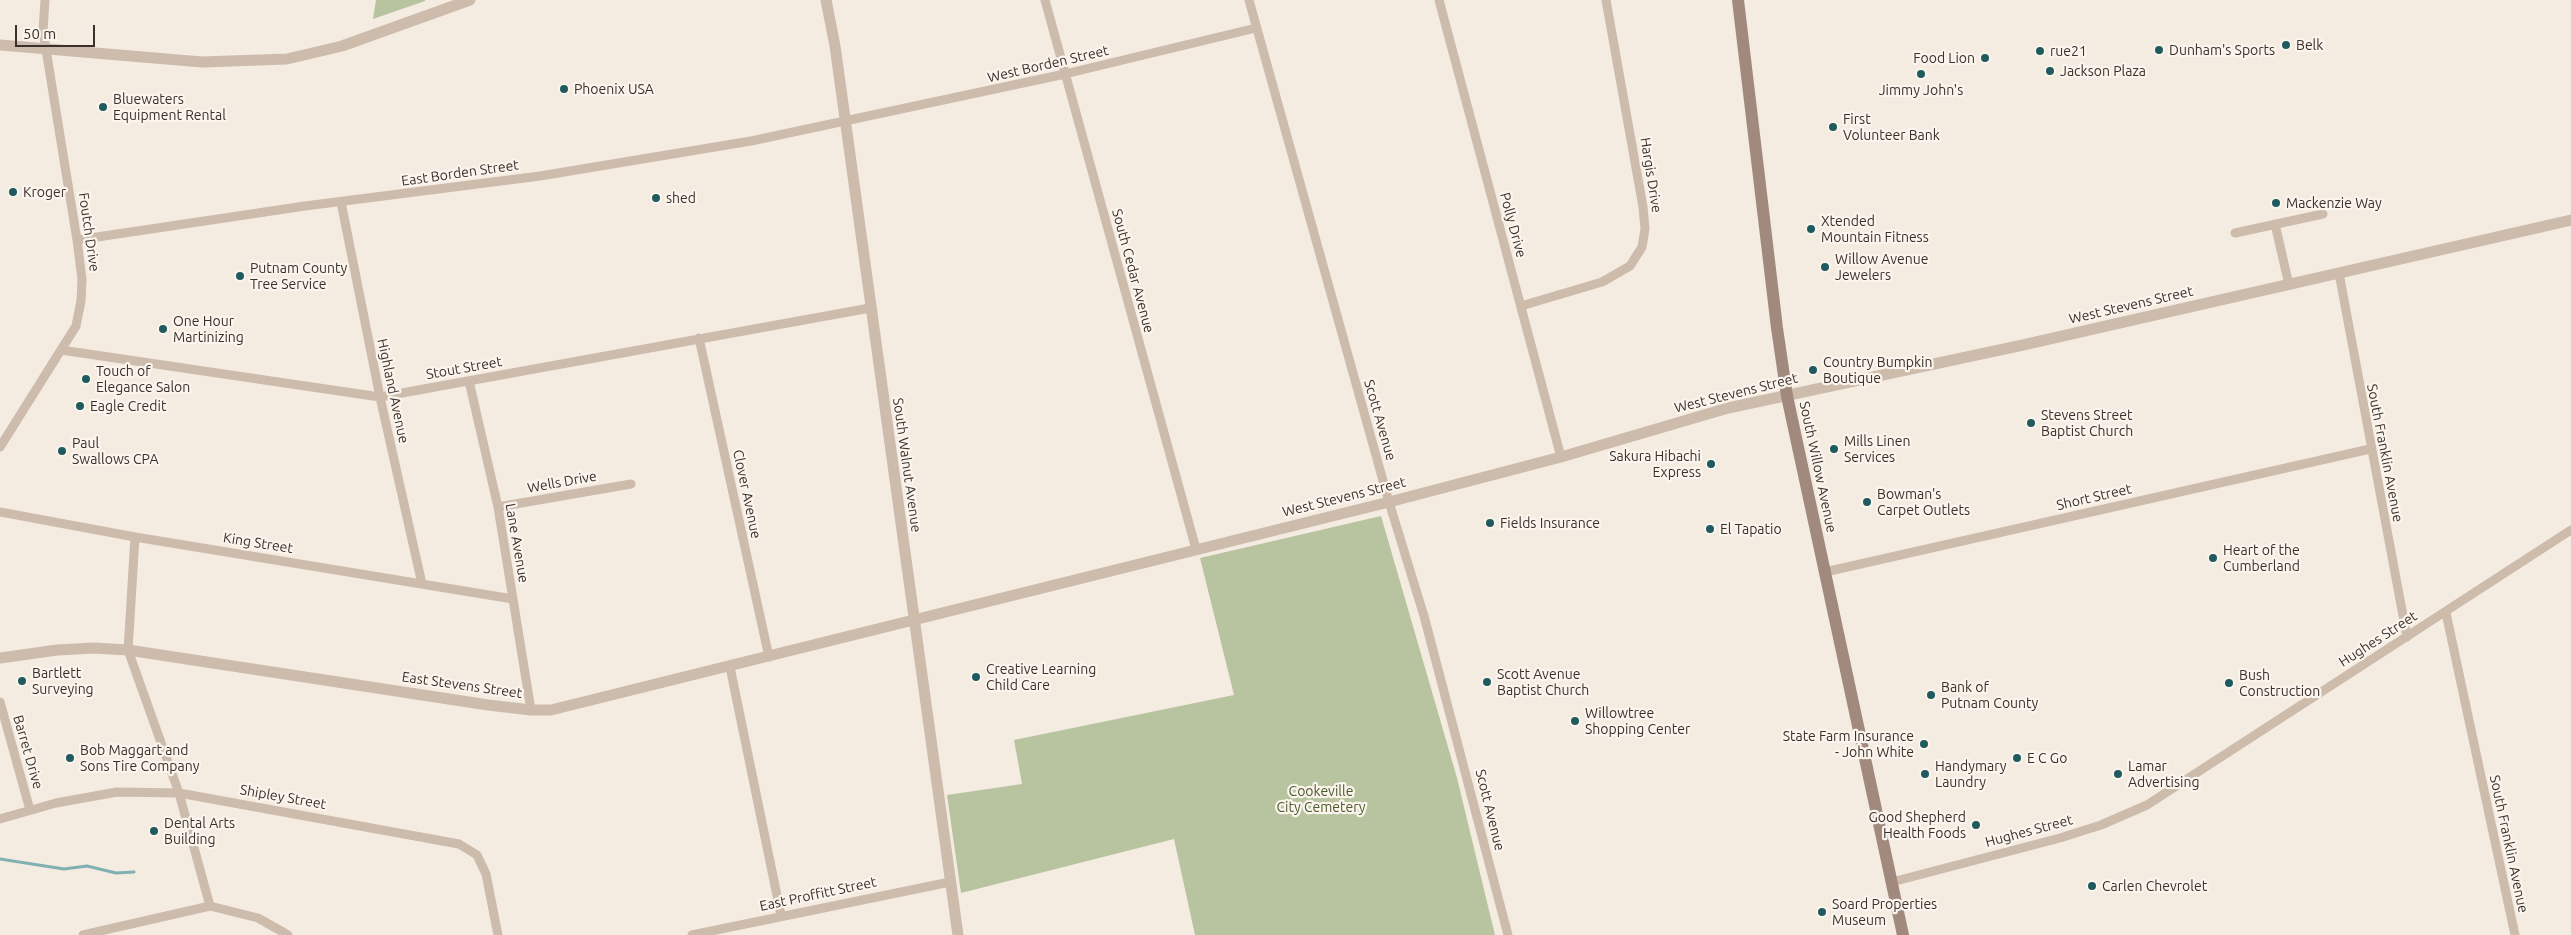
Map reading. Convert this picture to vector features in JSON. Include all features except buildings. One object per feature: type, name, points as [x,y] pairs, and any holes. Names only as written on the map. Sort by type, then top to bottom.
[{"type":"main road","name":"South Willow Avenue","points":[[1738,0],[1777,328],[1788,396],[1903,935]]},
{"type":"street","name":"Foutch Drive","points":[[0,447],[76,326],[81,301],[82,279],[77,240],[43,31],[45,0]]},
{"type":"street","points":[[0,45],[202,62],[287,59],[342,46],[470,0]]},
{"type":"street","name":"South Walnut Avenue","points":[[826,0],[835,46],[958,935]]},
{"type":"street","name":"South Cedar Avenue","points":[[1045,0],[1196,549]]},
{"type":"street","name":"Scott Avenue","points":[[1249,0],[1389,502],[1457,736],[1508,935]]},
{"type":"street","name":"Polly Drive","points":[[1439,0],[1561,457]]},
{"type":"street","name":"Hargis Drive","points":[[1521,306],[1602,282],[1630,266],[1642,247],[1645,229],[1643,208],[1606,0]]},
{"type":"street","name":"West Borden Street","points":[[845,123],[1065,74],[1256,28]]},
{"type":"street","name":"East Borden Street","points":[[77,240],[540,176],[845,123]]},
{"type":"street","name":"Highland Avenue","points":[[341,202],[380,397],[422,584]]},
{"type":"street","points":[[2235,233],[2323,214]]},
{"type":"street","name":"West Stevens Street","points":[[913,619],[1389,502],[1561,457],[1728,408],[2023,345],[2571,220]]},
{"type":"street","points":[[2275,224],[2290,284]]},
{"type":"street","name":"South Franklin Avenue","points":[[2339,274],[2370,449],[2407,637]]},
{"type":"street","name":"Stout Street","points":[[61,350],[380,397],[870,308]]},
{"type":"street","name":"Clover Avenue","points":[[699,338],[769,656]]},
{"type":"street","name":"Lane Avenue","points":[[469,381],[498,507],[531,710]]},
{"type":"street","name":"Short Street","points":[[1825,572],[2370,449]]},
{"type":"street","name":"Wells Drive","points":[[498,507],[631,484]]},
{"type":"street","name":"King Street","points":[[0,512],[135,537],[513,599]]},
{"type":"street","name":"Hughes Street","points":[[1892,882],[2060,838],[2101,825],[2147,805],[2571,530]]},
{"type":"street","points":[[135,537],[128,650],[179,793],[210,906]]},
{"type":"street","name":"South Franklin Avenue","points":[[2446,612],[2515,935]]},
{"type":"street","name":"East Stevens Street","points":[[0,658],[57,650],[94,648],[128,650],[531,710],[571,706],[913,619]]},
{"type":"street","points":[[730,666],[781,916]]},
{"type":"street","name":"Barret Drive","points":[[0,702],[30,810]]},
{"type":"street","name":"Shipley Street","points":[[0,818],[117,792],[179,793],[459,844],[477,855],[486,874],[498,935]]},
{"type":"street","name":"East Proffitt Street","points":[[692,935],[950,882]]},
{"type":"street","points":[[83,935],[210,906],[258,918],[288,935]]},
{"type":"green space","points":[[376,0],[425,0],[425,1],[373,19]]},
{"type":"green space","name":"Cookeville City Cemetery","points":[[1381,516],[1457,778],[1495,935],[1195,935],[1174,839],[961,893],[947,795],[1022,784],[1014,740],[1234,695],[1200,558]]},
{"type":"waterway","points":[[0,859],[64,869],[87,866],[116,873],[134,872]]},
{"type":"place","name":"Belk","points":[[2286,45]]},
{"type":"place","name":"Dunham's Sports","points":[[2159,50]]},
{"type":"place","name":"rue21","points":[[2040,51]]},
{"type":"place","name":"Food Lion","points":[[1985,58]]},
{"type":"place","name":"Jackson Plaza","points":[[2050,71]]},
{"type":"place","name":"Jimmy John's","points":[[1921,74]]},
{"type":"place","name":"Phoenix USA","points":[[564,89]]},
{"type":"place","name":"Bluewaters Equipment Rental","points":[[103,107]]},
{"type":"place","name":"First Volunteer Bank","points":[[1833,127]]},
{"type":"place","name":"Kroger","points":[[13,192]]},
{"type":"place","name":"shed","points":[[656,198]]},
{"type":"place","name":"Mackenzie Way","points":[[2276,203]]},
{"type":"place","name":"Xtended Mountain Fitness","points":[[1811,229]]},
{"type":"place","name":"Willow Avenue Jewelers","points":[[1825,267]]},
{"type":"place","name":"Putnam County Tree Service","points":[[240,276]]},
{"type":"place","name":"One Hour Martinizing","points":[[163,329]]},
{"type":"place","name":"Country Bumpkin Boutique","points":[[1813,370]]},
{"type":"place","name":"Touch of Elegance Salon","points":[[86,379]]},
{"type":"place","name":"Eagle Credit","points":[[80,406]]},
{"type":"place","name":"Stevens Street Baptist Church","points":[[2031,423]]},
{"type":"place","name":"Mills Linen Services","points":[[1834,449]]},
{"type":"place","name":"Paul Swallows CPA","points":[[62,451]]},
{"type":"place","name":"Sakura Hibachi Express","points":[[1711,464]]},
{"type":"place","name":"Bowman's Carpet Outlets","points":[[1867,502]]},
{"type":"place","name":"Fields Insurance","points":[[1490,523]]},
{"type":"place","name":"El Tapatio","points":[[1710,529]]},
{"type":"place","name":"Heart of the Cumberland","points":[[2213,558]]},
{"type":"place","name":"Creative Learning Child Care","points":[[976,677]]},
{"type":"place","name":"Bartlett Surveying","points":[[22,681]]},
{"type":"place","name":"Scott Avenue Baptist Church","points":[[1487,682]]},
{"type":"place","name":"Bush Construction","points":[[2229,683]]},
{"type":"place","name":"Bank of Putnam County","points":[[1931,695]]},
{"type":"place","name":"Willowtree Shopping Center","points":[[1575,721]]},
{"type":"place","name":"State Farm Insurance - John White","points":[[1924,744]]},
{"type":"place","name":"Bob Maggart and Sons Tire Company","points":[[70,758]]},
{"type":"place","name":"E C Go","points":[[2017,758]]},
{"type":"place","name":"Handymary Laundry","points":[[1925,774]]},
{"type":"place","name":"Lamar Advertising","points":[[2118,774]]},
{"type":"place","name":"Good Shepherd Health Foods","points":[[1976,825]]},
{"type":"place","name":"Dental Arts Building","points":[[154,831]]},
{"type":"place","name":"Carlen Chevrolet","points":[[2092,886]]},
{"type":"place","name":"Soard Properties Museum","points":[[1822,912]]}]
